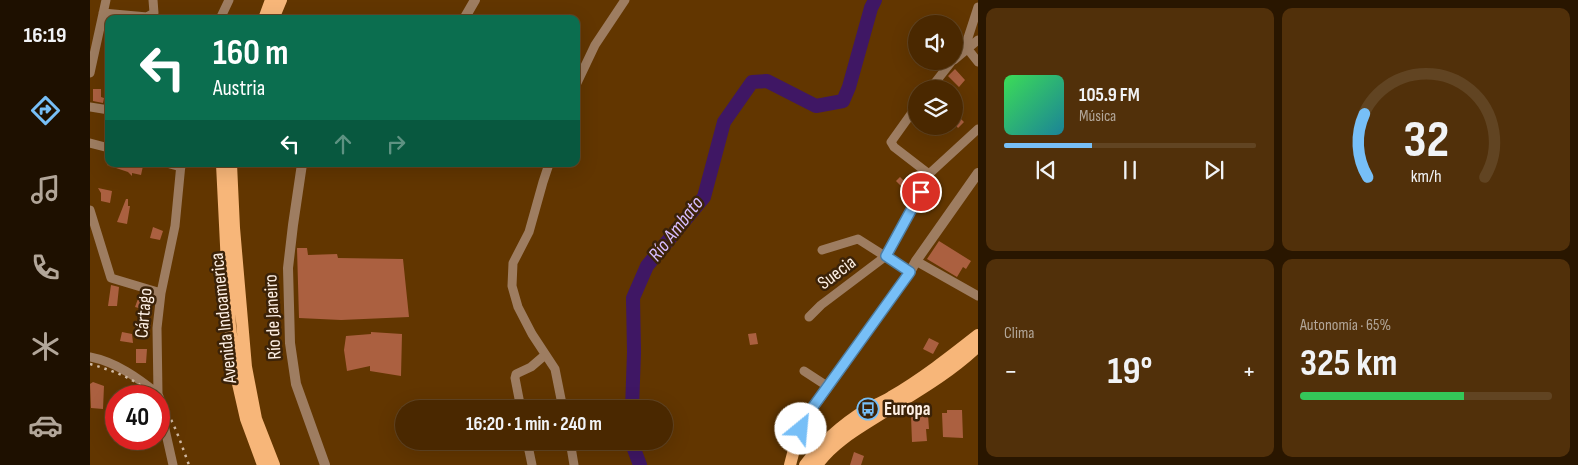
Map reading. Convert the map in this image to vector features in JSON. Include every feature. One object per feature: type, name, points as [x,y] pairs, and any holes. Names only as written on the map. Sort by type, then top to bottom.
[{"type":"main road","points":[[265,15],[271,0]]},
{"type":"main road","points":[[275,15],[281,0]]},
{"type":"main road","name":"Avenida Indoamerica","points":[[222,167],[228,299],[236,375],[246,419],[263,465]]},
{"type":"main road","name":"Avenida Indoamerica","points":[[231,167],[234,228],[246,367],[256,419],[274,465]]},
{"type":"main road","points":[[819,456],[842,426],[898,392],[950,357],[978,335]]},
{"type":"main road","points":[[805,465],[847,435],[950,370],[978,346]]},
{"type":"main road","points":[[790,465],[801,429]]},
{"type":"street","points":[[90,69],[106,0]]},
{"type":"street","points":[[150,15],[154,13],[153,0]]},
{"type":"street","points":[[222,15],[228,0]]},
{"type":"street","points":[[466,15],[475,0]]},
{"type":"street","points":[[580,76],[594,45],[625,0]]},
{"type":"street","points":[[978,7],[967,39],[967,48],[978,62]]},
{"type":"street","points":[[103,13],[125,15]]},
{"type":"street","points":[[963,51],[978,40]]},
{"type":"street","points":[[937,80],[945,70]]},
{"type":"street","points":[[90,107],[105,109]]},
{"type":"street","points":[[908,119],[892,142],[894,146],[930,174]]},
{"type":"street","points":[[886,256],[930,174],[978,129]]},
{"type":"street","points":[[90,143],[105,147]]},
{"type":"street","name":"Cártago","points":[[158,385],[157,328],[161,293],[175,226],[181,167]]},
{"type":"street","name":"Río de Janeiro","points":[[302,167],[288,268],[290,342],[296,384],[325,465]]},
{"type":"street","points":[[549,167],[529,232],[513,263],[512,286],[518,307],[555,369],[561,400]]},
{"type":"street","points":[[819,456],[804,436],[801,429],[803,422],[978,173]]},
{"type":"street","points":[[90,210],[112,278],[161,293]]},
{"type":"street","points":[[822,250],[858,238],[910,272]]},
{"type":"street","name":"Suecia","points":[[809,317],[821,305],[886,256]]},
{"type":"street","points":[[916,261],[978,296]]},
{"type":"street","points":[[519,400],[516,374],[531,366],[545,355]]},
{"type":"street","points":[[90,357],[101,359],[135,376],[146,385]]},
{"type":"street","points":[[804,371],[827,386]]},
{"type":"street","name":"Cártago","points":[[170,450],[173,465]]},
{"type":"street","points":[[529,450],[532,465]]},
{"type":"street","points":[[572,450],[574,465]]},
{"type":"building","points":[[956,70],[965,80],[963,82],[963,80],[952,80],[948,76]]},
{"type":"building","points":[[93,89],[101,89],[101,97],[104,98],[103,103],[93,101]]},
{"type":"building","points":[[113,167],[143,167],[141,175],[132,173],[132,176],[128,172]]},
{"type":"building","points":[[900,177],[908,185],[904,189],[896,181]]},
{"type":"building","points":[[98,188],[112,191],[110,203],[101,201],[101,193]]},
{"type":"building","points":[[126,199],[128,199],[128,206],[130,206],[127,224],[117,222]]},
{"type":"building","points":[[153,227],[163,231],[160,240],[150,238]]},
{"type":"building","points":[[939,241],[971,261],[966,269],[963,267],[957,277],[927,259]]},
{"type":"building","points":[[297,248],[307,248],[308,255],[337,254],[338,258],[403,259],[409,317],[341,320],[299,318]]},
{"type":"building","points":[[111,285],[119,287],[117,306],[108,306]]},
{"type":"building","points":[[139,296],[148,299],[146,310],[135,307]]},
{"type":"building","points":[[138,320],[151,323],[149,335],[139,332]]},
{"type":"building","points":[[122,332],[132,334],[133,343],[120,341]]},
{"type":"building","points":[[371,332],[402,334],[401,376],[370,371],[370,366],[347,371],[344,350],[346,336],[371,334]]},
{"type":"building","points":[[756,333],[758,344],[750,345],[748,334]]},
{"type":"building","points":[[929,338],[939,343],[933,354],[923,349]]},
{"type":"building","points":[[136,349],[147,349],[146,363],[136,363]]},
{"type":"building","points":[[93,382],[104,386],[103,409],[91,408],[90,384]]},
{"type":"building","points":[[947,410],[962,410],[963,438],[943,437],[942,413],[947,413]]},
{"type":"building","points":[[928,415],[929,429],[926,429],[927,441],[912,442],[911,416]]},
{"type":"building","points":[[854,452],[864,456],[861,465],[850,465]]},
{"type":"waterway","name":"Río Ambato","points":[[632,400],[633,298],[647,266],[704,197],[724,122],[752,82],[767,81],[816,106],[843,101],[875,0]]},
{"type":"waterway","name":"Río Ambato","points":[[634,450],[640,465]]},
{"type":"railway","points":[[90,364],[124,376],[140,385]]},
{"type":"railway","points":[[170,419],[189,465]]},
{"type":"place","name":"Europa","points":[[868,409]]},
{"type":"route","points":[[801,429],[803,422],[827,386],[910,272],[886,256],[921,192]]}]
